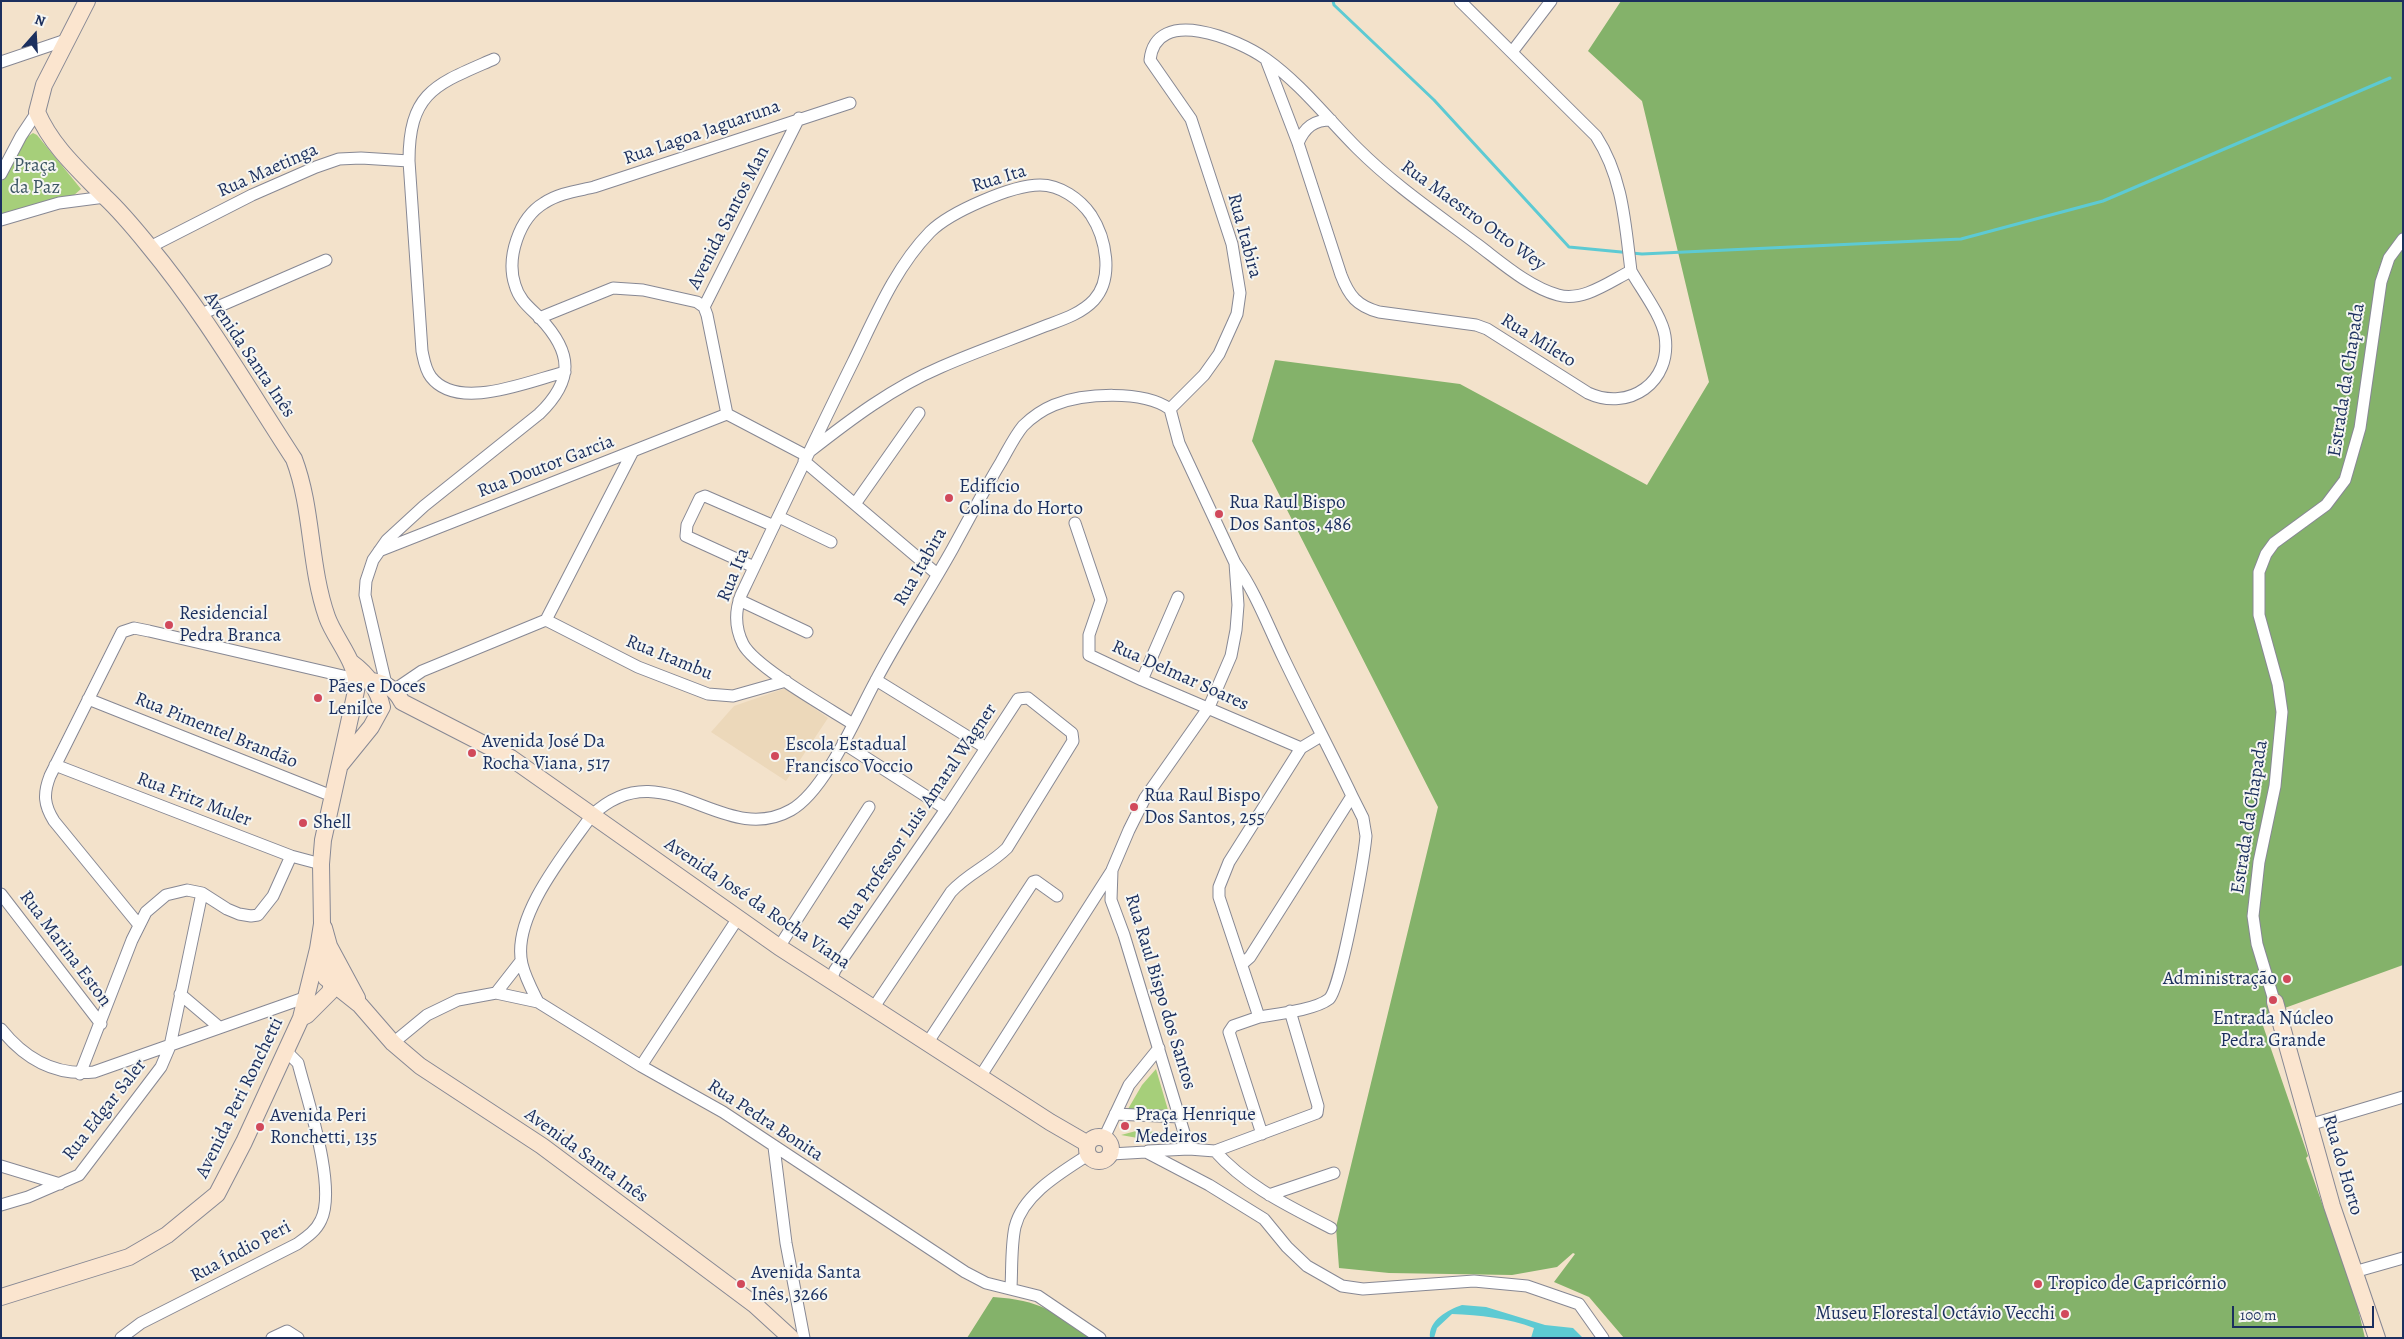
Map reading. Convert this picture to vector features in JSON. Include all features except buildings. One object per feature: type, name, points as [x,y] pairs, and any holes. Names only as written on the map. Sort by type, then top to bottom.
[{"type":"main road","points":[[37,112],[44,85],[87,1]]},
{"type":"main road","name":"Avenida Santa Inês","points":[[37,112],[53,142],[74,168],[105,197],[150,247],[199,314],[294,459],[302,479],[319,587],[326,615],[348,660],[359,668],[362,680],[378,693],[380,710]]},
{"type":"main road","points":[[301,1018],[307,1015],[330,992],[335,979],[324,947],[322,924],[321,864],[323,840],[356,691],[362,680]]},
{"type":"main road","name":"Avenida José da Rocha Viana","points":[[362,680],[394,692],[512,758],[780,947],[928,1042],[1088,1149]]},
{"type":"main road","points":[[341,764],[371,726],[380,710],[394,692]]},
{"type":"main road","points":[[353,706],[372,716],[380,710]]},
{"type":"main road","points":[[301,1018],[304,998],[324,947]]},
{"type":"main road","points":[[304,998],[335,979]]},
{"type":"main road","name":"Avenida Santa Inês","points":[[335,979],[393,1043],[433,1075],[542,1146],[755,1305],[791,1338]]},
{"type":"main road","name":"Rua do Horto","points":[[2274,999],[2309,1125],[2354,1272],[2377,1338]]},
{"type":"main road","name":"Avenida Peri Ronchetti","points":[[1,1297],[129,1256],[166,1235],[198,1212],[217,1194],[227,1178],[301,1018]]},
{"type":"main road","points":[[1093,1138],[1104,1138],[1110,1144],[1111,1154],[1099,1162],[1092,1160],[1088,1149],[1093,1138]]},
{"type":"street","points":[[1460,1],[1596,136],[1605,150],[1615,172],[1622,201],[1631,271]]},
{"type":"street","points":[[1512,52],[1552,1]]},
{"type":"street","name":"Rua Maestro Otto Wey","points":[[1169,33],[1182,31],[1219,36],[1248,48],[1266,59],[1297,84],[1357,148],[1412,195],[1498,260],[1542,288],[1558,295],[1580,296],[1631,271]]},
{"type":"street","name":"Rua Itabira","points":[[521,961],[523,927],[528,911],[592,815],[614,799],[627,794],[654,790],[668,793],[736,817],[754,819],[778,816],[792,810],[808,797],[843,743],[876,680],[1018,432],[1034,416],[1054,405],[1079,398],[1093,397],[1142,398],[1158,401],[1170,409],[1204,375],[1218,354],[1237,314],[1240,294],[1232,244],[1191,119],[1150,60],[1155,41],[1169,33]]},
{"type":"street","points":[[1,62],[66,40]]},
{"type":"street","points":[[494,59],[433,89],[422,102],[413,122],[409,144],[409,161],[422,351],[430,376],[439,385],[460,394],[487,392],[565,372]]},
{"type":"street","name":"Rua Mileto","points":[[1266,59],[1298,143],[1347,291],[1355,302],[1366,309],[1476,325],[1487,329],[1600,399],[1612,400],[1635,396],[1645,390],[1653,380],[1664,359],[1665,335],[1660,321],[1631,271]]},
{"type":"street","name":"Rua Lagoa Jaguaruna","points":[[565,372],[560,344],[523,302],[515,286],[512,269],[514,250],[519,234],[530,216],[543,204],[565,193],[594,187],[799,118],[850,103]]},
{"type":"street","points":[[1,174],[21,136],[37,112]]},
{"type":"street","name":"Avenida Santos Man","points":[[704,307],[799,118]]},
{"type":"street","points":[[1298,143],[1310,126],[1322,120],[1331,120]]},
{"type":"street","name":"Rua Maetinga","points":[[150,247],[252,195],[339,159],[361,158],[409,161]]},
{"type":"street","name":"Rua Ita","points":[[807,456],[876,400],[898,387],[942,366],[1064,318],[1083,309],[1094,300],[1100,291],[1104,278],[1106,255],[1097,226],[1087,209],[1064,191],[1047,185],[1031,185],[964,209],[934,228],[920,242],[883,299],[807,456],[739,600],[736,615],[744,645],[759,662],[853,724]]},
{"type":"street","points":[[1,220],[59,203],[105,197]]},
{"type":"street","name":"Estrada da Chapada","points":[[2274,999],[2257,944],[2253,916],[2259,862],[2273,801],[2282,708],[2278,684],[2260,622],[2259,572],[2266,554],[2274,543],[2326,505],[2345,480],[2360,428],[2381,282],[2389,258],[2403,239]]},
{"type":"street","points":[[199,314],[326,260]]},
{"type":"street","points":[[539,318],[613,288],[643,290],[697,302],[704,307],[727,414],[807,456],[855,504],[937,574]]},
{"type":"street","points":[[565,372],[559,392],[539,414],[398,528],[377,552],[366,581],[365,595],[394,692],[422,671],[546,620],[632,453]]},
{"type":"street","name":"Rua Raul Bispo dos Santos","points":[[1170,409],[1179,443],[1235,563],[1238,605],[1236,630],[1231,656],[1209,707],[1145,798],[1129,830],[1112,870],[1111,900],[1124,935],[1189,1149]]},
{"type":"street","points":[[855,504],[919,413]]},
{"type":"street","name":"Rua Doutor Garcia","points":[[377,552],[727,414]]},
{"type":"street","points":[[754,567],[686,536],[687,525],[700,498],[706,496],[831,542]]},
{"type":"street","name":"Rua Delmar Soares","points":[[1075,522],[1101,600],[1089,635],[1089,655],[1142,680],[1302,748]]},
{"type":"street","points":[[1235,563],[1248,582],[1261,607],[1365,827],[1365,846],[1332,996],[1327,1000],[1290,1012],[1259,1017],[1233,1026],[1229,1032],[1262,1134]]},
{"type":"street","points":[[1142,680],[1178,597]]},
{"type":"street","points":[[739,600],[807,632]]},
{"type":"street","name":"Rua Itambu","points":[[546,620],[638,667],[708,694],[734,696],[786,681]]},
{"type":"street","points":[[139,925],[54,821],[47,810],[45,789],[55,765],[122,632],[134,628],[362,680]]},
{"type":"street","points":[[876,680],[986,748]]},
{"type":"street","name":"Rua Professor Luis Amaral Wagner","points":[[831,980],[835,970],[946,809],[1018,699],[1021,697],[1028,698],[1072,733],[1074,738],[1010,842],[992,862],[965,878],[951,892],[874,1007]]},
{"type":"street","name":"Rua Pimentel Brandão","points":[[88,699],[332,796]]},
{"type":"street","points":[[1259,1017],[1219,898],[1219,887],[1229,862],[1302,748],[1321,736]]},
{"type":"street","points":[[843,743],[946,809]]},
{"type":"street","name":"Rua Fritz Muler","points":[[55,765],[291,856],[321,864]]},
{"type":"street","points":[[1242,964],[1250,957],[1352,796]]},
{"type":"street","points":[[780,947],[869,807]]},
{"type":"street","points":[[80,1074],[139,925],[146,912],[166,895],[187,890],[202,893],[227,909],[239,914],[251,916],[258,914],[273,896],[291,856]]},
{"type":"street","points":[[980,1077],[1112,870]]},
{"type":"street","points":[[928,1042],[1033,882],[1036,881],[1057,896]]},
{"type":"street","name":"Rua Edgar Saler","points":[[1,1205],[28,1197],[79,1174],[88,1165],[161,1067],[170,1046],[202,893]]},
{"type":"street","name":"Rua Marina Eston","points":[[1,894],[101,1024]]},
{"type":"street","points":[[641,1066],[738,918]]},
{"type":"street","points":[[393,1043],[413,1025],[440,1007],[458,1000],[496,993],[521,961],[538,1002]]},
{"type":"street","name":"Rua Pedra Bonita","points":[[496,993],[538,1002],[641,1066],[723,1112],[965,1272],[986,1283],[1011,1288],[1046,1300],[1100,1338]]},
{"type":"street","points":[[180,994],[219,1027]]},
{"type":"street","points":[[1,1029],[13,1044],[37,1061],[54,1069],[80,1074],[101,1070],[304,998]]},
{"type":"street","points":[[1111,1154],[1189,1149],[1203,1152],[1215,1151],[1314,1116],[1317,1113],[1318,1106],[1290,1012]]},
{"type":"street","points":[[1104,1138],[1129,1085],[1159,1048]]},
{"type":"street","name":"Rua Índio Peri","points":[[121,1338],[141,1323],[297,1244],[318,1226],[325,1208],[324,1170],[298,1063],[286,1051]]},
{"type":"street","points":[[2309,1125],[2403,1097]]},
{"type":"street","points":[[1115,1114],[1180,1117]]},
{"type":"street","points":[[774,1147],[786,1243],[804,1338]]},
{"type":"street","points":[[1011,1288],[1014,1238],[1019,1216],[1040,1189],[1088,1149]]},
{"type":"street","points":[[1215,1151],[1233,1171],[1269,1195],[1331,1228]]},
{"type":"street","points":[[1146,1152],[1201,1180],[1256,1213],[1264,1219],[1287,1247],[1307,1266],[1332,1282],[1352,1289],[1474,1281],[1527,1286],[1579,1304],[1603,1338]]},
{"type":"street","points":[[1,1166],[60,1184]]},
{"type":"street","points":[[1269,1195],[1334,1173]]},
{"type":"street","points":[[2354,1272],[2403,1258]]},
{"type":"street","points":[[272,1338],[287,1331],[298,1338]]},
{"type":"shaded area","name":"Escola Estadual Francisco Voccio","points":[[786,688],[828,718],[786,781],[711,732],[734,706]]},
{"type":"green space","points":[[1621,1],[2403,1],[2403,965],[2260,1017],[2308,1156],[2306,1158],[2355,1296],[2365,1338],[1624,1338],[1589,1297],[1554,1282],[1575,1254],[1573,1253],[1557,1267],[1512,1275],[1389,1273],[1339,1268],[1336,1227],[1438,807],[1252,441],[1275,360],[1460,384],[1647,485],[1709,382],[1642,101],[1588,51]]},
{"type":"green space","name":"Praça da Paz","points":[[33,133],[37,135],[81,189],[73,196],[1,215],[1,183],[24,139]]},
{"type":"green space","points":[[1156,1069],[1168,1110],[1128,1109],[1142,1085]]},
{"type":"green space","points":[[1136,1131],[1160,1132],[1165,1138],[1154,1141],[1121,1135]]},
{"type":"green space","points":[[993,1297],[1035,1304],[1057,1314],[1093,1338],[967,1338]]},
{"type":"water","points":[[1462,1305],[1486,1307],[1545,1325],[1573,1328],[1583,1338],[1531,1338],[1534,1328],[1494,1318],[1452,1314],[1437,1328],[1434,1338],[1430,1338],[1432,1326],[1436,1321],[1445,1313]]},
{"type":"waterway","points":[[1333,1],[1334,5],[1434,100],[1569,247],[1642,254],[1961,239],[2103,201],[2390,78]]},
{"type":"place","name":"Edifício Colina do Horto","points":[[949,498]]},
{"type":"place","name":"Rua Raul Bispo Dos Santos, 486","points":[[1219,514]]},
{"type":"place","name":"Residencial Pedra Branca","points":[[169,625]]},
{"type":"place","name":"Pães e Doces Lenilce","points":[[318,698]]},
{"type":"place","name":"Avenida José Da Rocha Viana, 517","points":[[472,753]]},
{"type":"place","name":"Escola Estadual Francisco Voccio","points":[[775,756]]},
{"type":"place","name":"Rua Raul Bispo Dos Santos, 255","points":[[1134,807]]},
{"type":"place","name":"Shell","points":[[303,823]]},
{"type":"place","name":"Administração","points":[[2287,979]]},
{"type":"place","name":"Entrada Núcleo Pedra Grande","points":[[2273,1000]]},
{"type":"place","name":"Praça Henrique Medeiros","points":[[1125,1126]]},
{"type":"place","name":"Avenida Peri Ronchetti, 135","points":[[260,1127]]},
{"type":"place","name":"Avenida Santa Inês, 3266","points":[[741,1284]]},
{"type":"place","name":"Tropico de Capricórnio","points":[[2038,1284]]},
{"type":"place","name":"Museu Florestal Octávio Vecchi","points":[[2065,1314]]}]
